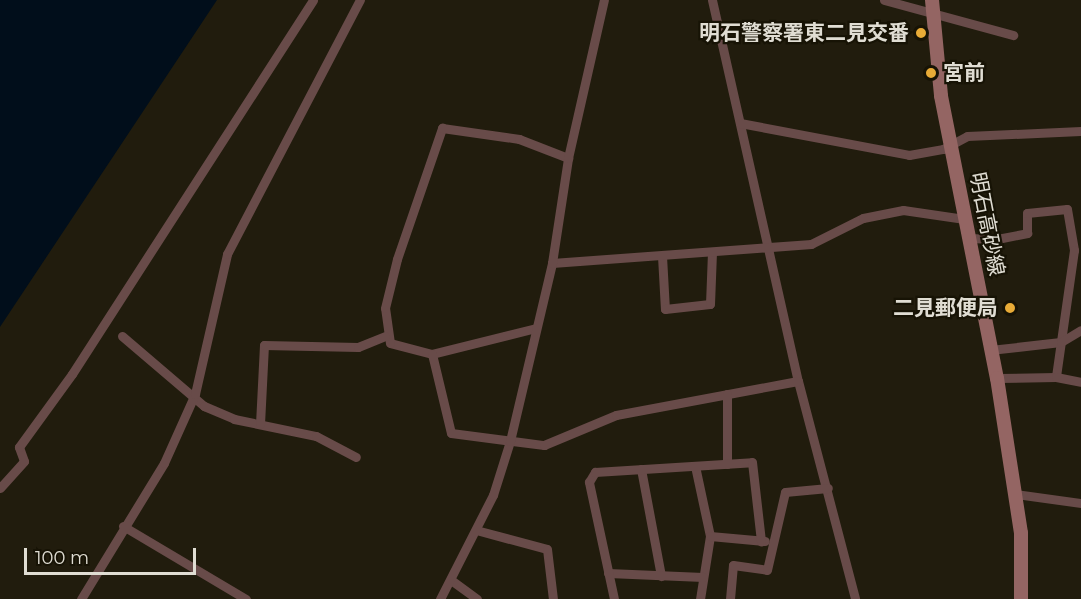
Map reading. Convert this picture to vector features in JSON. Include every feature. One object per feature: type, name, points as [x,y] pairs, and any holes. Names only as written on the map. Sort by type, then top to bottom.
[{"type":"main road","name":"明石高砂線","points":[[932,6],[950,145],[997,378],[1021,533],[1021,599]]},
{"type":"street","points":[[0,488],[24,461],[19,447],[72,374],[313,0]]},
{"type":"street","points":[[81,599],[123,526],[164,463],[195,394],[227,254],[360,0]]},
{"type":"street","points":[[440,599],[476,530],[510,441],[552,263],[568,158],[604,0]]},
{"type":"street","points":[[712,0],[798,381],[828,488],[855,599]]},
{"type":"street","points":[[884,0],[932,6],[1013,35]]},
{"type":"street","points":[[740,123],[909,155],[950,145],[967,136],[1081,131]]},
{"type":"street","points":[[536,328],[432,354],[390,343],[385,336],[385,308],[397,259],[442,128],[519,139],[568,158]]},
{"type":"street","points":[[552,263],[811,244],[880,213],[903,210],[964,219]]},
{"type":"street","points":[[968,238],[997,239],[1027,233],[1027,213],[1066,210],[1074,250],[1056,377]]},
{"type":"street","points":[[662,256],[665,309],[710,304],[712,252]]},
{"type":"street","points":[[990,350],[1061,342],[1081,330]]},
{"type":"street","points":[[122,336],[195,394],[204,406],[260,424],[316,436],[356,457]]},
{"type":"street","points":[[260,424],[264,345],[358,347],[385,336]]},
{"type":"street","points":[[432,354],[451,434],[544,445],[616,416],[798,381]]},
{"type":"street","points":[[997,378],[1056,377],[1081,382]]},
{"type":"street","points":[[727,394],[727,464]]},
{"type":"street","points":[[614,599],[589,482],[595,472],[752,462],[761,541]]},
{"type":"street","points":[[695,466],[710,536],[700,599]]},
{"type":"street","points":[[641,469],[661,576]]},
{"type":"street","points":[[730,599],[733,565],[767,570],[785,492],[828,488]]},
{"type":"street","points":[[1015,494],[1081,503]]},
{"type":"street","points":[[123,526],[246,599]]},
{"type":"street","points":[[476,530],[547,549],[553,599]]},
{"type":"street","points":[[710,536],[774,542]]},
{"type":"street","points":[[608,573],[704,578]]},
{"type":"street","points":[[451,580],[480,598]]},
{"type":"water","points":[[0,0],[217,0],[0,327]]},
{"type":"place","name":"明石警察署東二見交番","points":[[921,33]]},
{"type":"place","name":"宮前","points":[[931,73]]},
{"type":"place","name":"二見郵便局","points":[[1010,308]]}]
